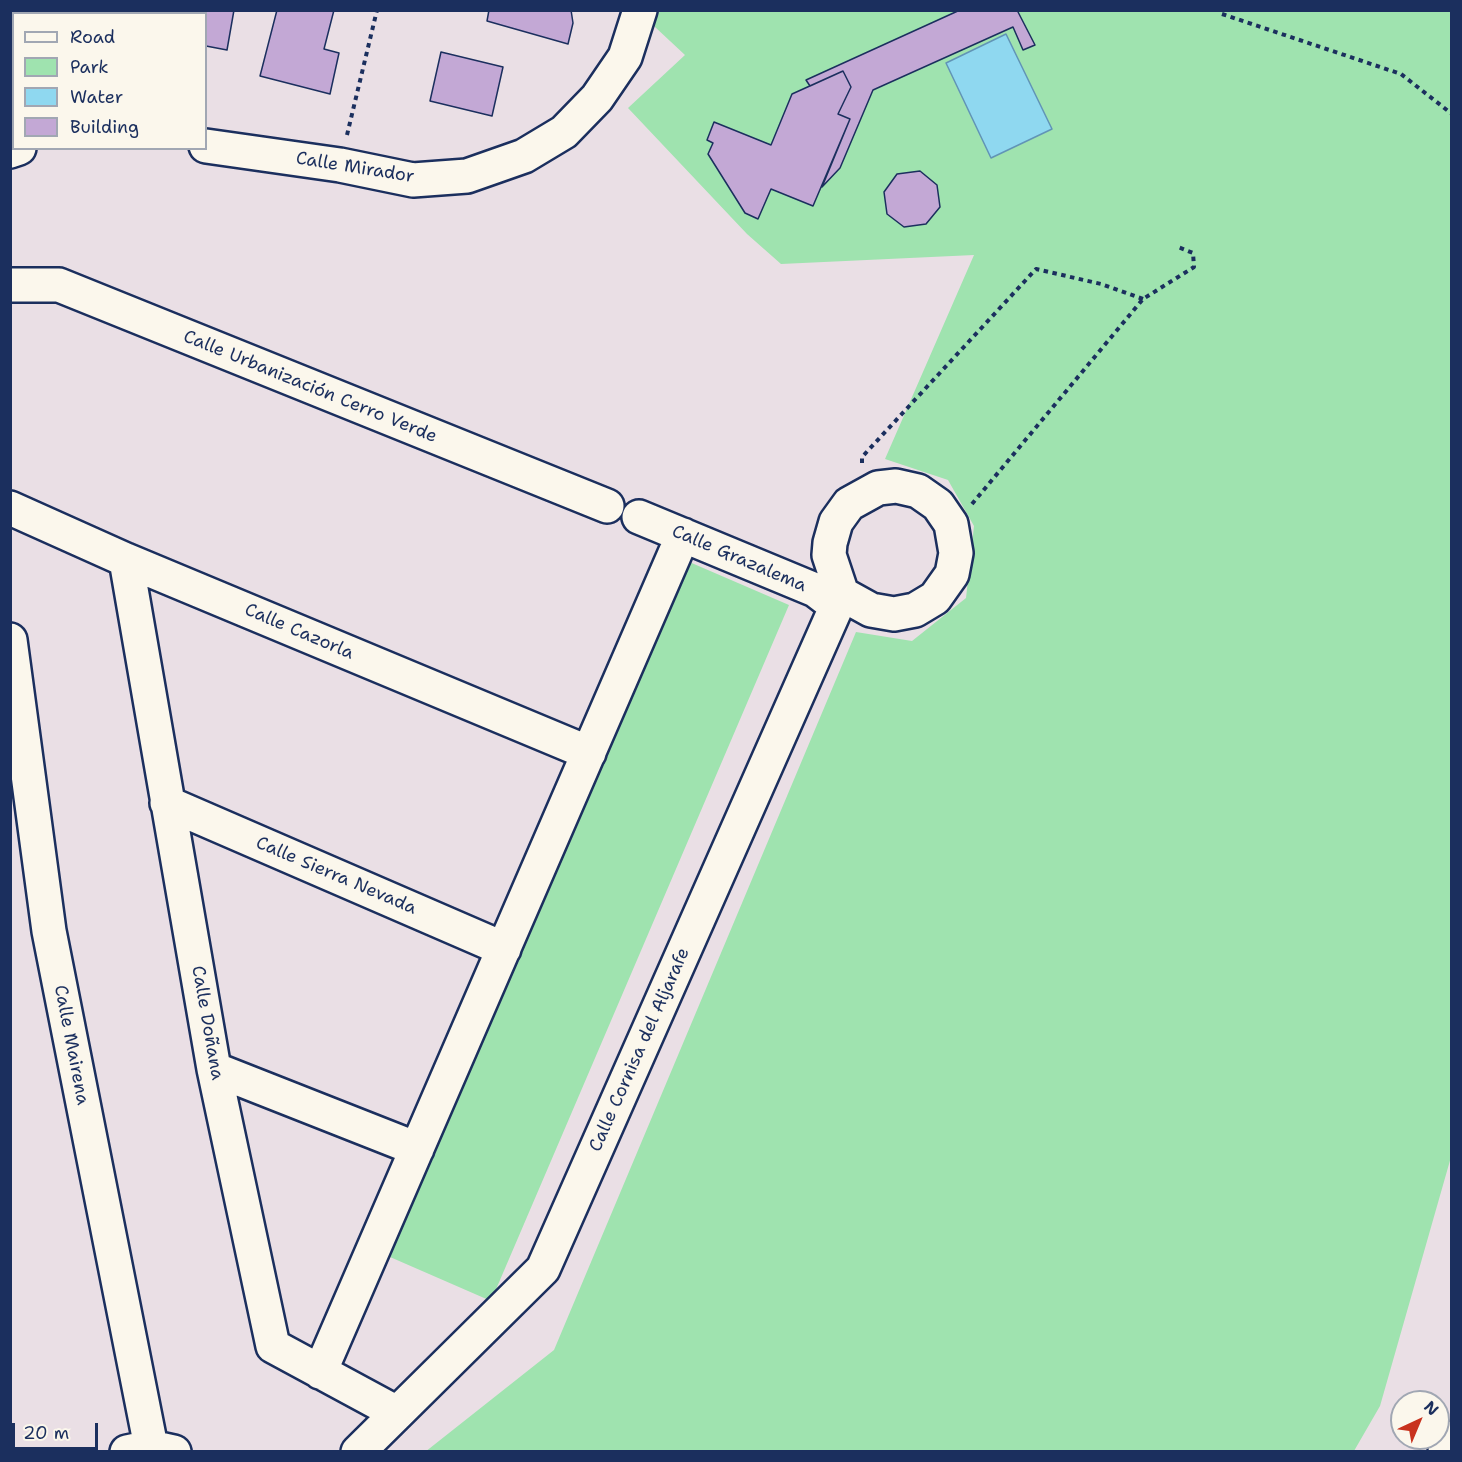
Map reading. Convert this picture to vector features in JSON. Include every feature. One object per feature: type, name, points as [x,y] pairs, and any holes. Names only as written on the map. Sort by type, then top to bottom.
[{"type":"street","name":"Calle Mirador","points":[[207,146],[340,165],[413,180],[467,176],[524,156],[564,132],[597,98],[625,57],[640,10]]},
{"type":"street","name":"Calle Urbanización Cerro Verde","points":[[10,285],[59,285],[607,506]]},
{"type":"street","points":[[896,486],[918,491],[938,505],[951,524],[956,553],[952,574],[935,598],[915,610],[894,614],[839,600],[830,555],[830,543],[836,522],[849,504],[878,488],[896,486]]},
{"type":"street","name":"Calle Cazorla","points":[[10,507],[126,560],[589,753]]},
{"type":"street","name":"Calle Grazalema","points":[[639,517],[839,600]]},
{"type":"street","points":[[320,1372],[683,535]]},
{"type":"street","name":"Calle Doñana","points":[[126,560],[214,1069],[273,1346],[397,1413]]},
{"type":"street","name":"Calle Cornisa del Aljarafe","points":[[358,1452],[543,1269],[839,600]]},
{"type":"street","name":"Calle Mairena","points":[[10,640],[49,931],[150,1450]]},
{"type":"street","name":"Calle Sierra Nevada","points":[[167,803],[504,949]]},
{"type":"street","points":[[214,1069],[417,1149]]},
{"type":"street","points":[[1445,1452],[1452,1438]]},
{"type":"path","points":[[340,165],[376,10]]},
{"type":"path","points":[[1222,14],[1401,74],[1452,114]]},
{"type":"path","points":[[966,508],[981,495],[1143,299],[1194,267],[1193,253],[1178,248]]},
{"type":"path","points":[[858,499],[862,457],[1036,269],[1101,284],[1143,299]]},
{"type":"green space","points":[[640,11],[1451,11],[1451,1157],[1380,1406],[1354,1451],[425,1452],[554,1350],[856,632],[912,641],[966,598],[974,526],[948,480],[885,459],[974,255],[781,264],[747,234],[628,108],[685,55]]},
{"type":"green space","points":[[687,561],[789,605],[491,1301],[390,1257]]},
{"type":"water","points":[[1006,34],[1052,129],[991,158],[946,63]]},
{"type":"building","points":[[156,10],[234,10],[227,50],[207,46],[207,12],[156,12]]},
{"type":"building","points":[[277,10],[334,10],[324,49],[339,53],[330,94],[260,76]]},
{"type":"building","points":[[489,10],[571,10],[573,23],[568,44],[487,21]]},
{"type":"building","points":[[960,10],[1017,10],[1035,45],[1023,50],[1013,27],[873,90],[840,168],[822,187],[850,119],[838,114],[851,87],[843,71],[810,86],[806,80]]},
{"type":"building","points":[[441,52],[503,67],[492,116],[430,101]]},
{"type":"building","points":[[843,71],[851,87],[838,114],[850,119],[813,206],[771,189],[758,219],[745,213],[708,154],[713,143],[707,140],[714,122],[771,145],[792,94]]},
{"type":"building","points":[[920,171],[937,185],[940,207],[926,224],[904,227],[887,214],[884,192],[897,174]]}]
